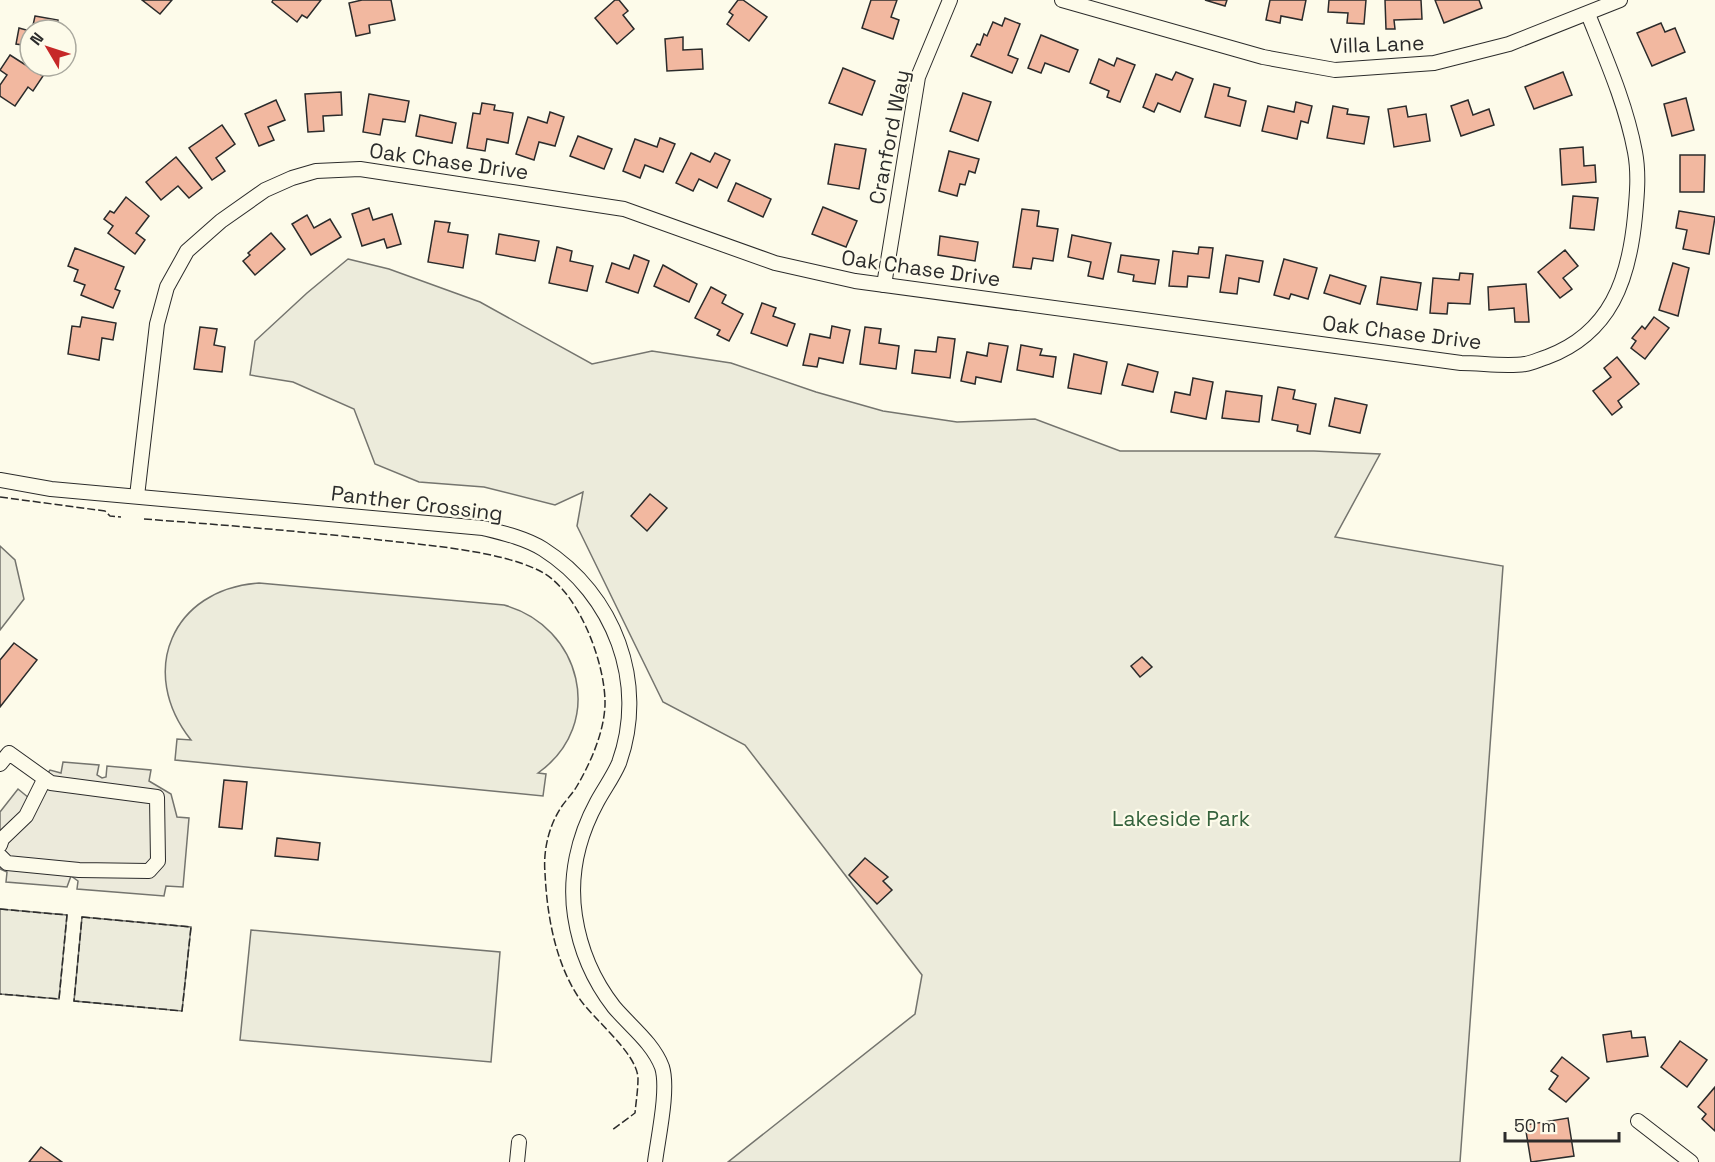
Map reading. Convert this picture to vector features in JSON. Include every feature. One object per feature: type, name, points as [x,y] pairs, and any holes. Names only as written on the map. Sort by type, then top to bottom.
[{"type":"street","name":"Cranford Way","points":[[884,285],[918,77],[950,0]]},
{"type":"street","name":"Villa Lane","points":[[1062,0],[1263,57],[1335,70],[1434,63],[1509,44],[1620,0]]},
{"type":"street","name":"Oak Chase Drive","points":[[137,496],[157,324],[168,287],[187,251],[221,221],[265,190],[292,178],[316,171],[360,169],[624,209],[775,263],[884,285],[1461,363],[1526,364],[1557,353],[1584,337],[1609,308],[1625,280],[1633,238],[1638,190],[1635,153],[1620,94],[1588,14]]},
{"type":"street","name":"Panther Crossing","points":[[0,480],[51,489],[483,528],[542,548],[585,584],[614,628],[625,664],[630,697],[619,761],[611,781],[597,801],[577,853],[573,883],[574,913],[579,944],[598,984],[645,1041],[662,1068],[662,1097],[655,1162]]},
{"type":"street","points":[[0,764],[9,753],[44,780],[157,797],[158,861],[149,871],[79,870],[7,863],[0,856]]},
{"type":"street","points":[[0,845],[2,839],[27,816],[44,780]]},
{"type":"street","points":[[1638,1121],[1691,1162]]},
{"type":"street","points":[[517,1162],[519,1143]]},
{"type":"green space","name":"Lakeside Park","points":[[348,259],[389,269],[480,302],[592,364],[652,351],[731,363],[816,392],[883,411],[957,422],[1035,419],[1120,451],[1314,451],[1380,454],[1335,537],[1503,566],[1460,1162],[728,1162],[915,1014],[922,975],[745,745],[663,702],[577,526],[583,492],[555,505],[484,487],[419,482],[375,464],[354,409],[293,382],[250,375],[255,341]]},
{"type":"green space","points":[[0,546],[15,560],[24,599],[0,630]]},
{"type":"green space","points":[[259,583],[504,605],[530,616],[552,633],[567,654],[576,678],[578,704],[573,729],[560,753],[538,773],[546,774],[543,796],[175,760],[177,739],[191,740],[175,714],[167,688],[166,662],[172,638],[185,617],[204,600],[229,589]]},
{"type":"green space","points":[[0,909],[67,915],[59,999],[0,994]]},
{"type":"green space","points":[[82,917],[191,927],[182,1011],[74,1001]]},
{"type":"green space","points":[[251,930],[500,952],[491,1062],[240,1040]]},
{"type":"shaded area","points":[[63,762],[99,765],[97,775],[102,778],[106,777],[107,766],[151,770],[149,781],[171,794],[177,817],[189,818],[183,887],[166,886],[164,896],[77,889],[78,881],[71,876],[67,887],[6,882],[7,872],[0,869],[0,812],[18,789],[29,798],[50,770],[61,773]]},
{"type":"building","points":[[142,0],[172,0],[160,14]]},
{"type":"building","points":[[273,0],[321,0],[307,18],[302,15],[297,22],[272,2]]},
{"type":"building","points":[[362,0],[391,0],[395,20],[369,25],[370,33],[356,36],[349,3]]},
{"type":"building","points":[[615,0],[619,0],[628,11],[623,15],[634,29],[617,44],[595,18]]},
{"type":"building","points":[[738,0],[743,0],[767,17],[749,41],[727,24],[733,15],[729,12]]},
{"type":"building","points":[[871,0],[897,0],[891,17],[899,20],[893,39],[862,28]]},
{"type":"building","points":[[1205,0],[1227,0],[1225,6]]},
{"type":"building","points":[[1270,0],[1306,0],[1302,20],[1281,16],[1280,23],[1266,20]]},
{"type":"building","points":[[1329,0],[1366,0],[1364,24],[1347,23],[1348,13],[1328,12]]},
{"type":"building","points":[[1385,0],[1421,0],[1422,19],[1394,20],[1395,29],[1386,29]]},
{"type":"building","points":[[1435,0],[1479,0],[1482,8],[1444,23]]},
{"type":"building","points":[[1005,18],[1020,24],[1008,55],[1018,59],[1012,73],[971,56],[977,44],[980,45],[984,34],[987,36],[993,22],[1002,26]]},
{"type":"building","points":[[1661,23],[1665,32],[1675,28],[1685,52],[1652,66],[1637,33]]},
{"type":"building","points":[[1041,35],[1078,50],[1069,72],[1045,63],[1041,73],[1028,68]]},
{"type":"building","points":[[683,37],[683,50],[702,49],[703,69],[667,71],[665,39]]},
{"type":"building","points":[[10,55],[18,60],[18,78],[42,78],[33,91],[28,87],[15,106],[0,96],[0,85],[7,75],[0,70]]},
{"type":"building","points":[[1117,58],[1135,65],[1120,102],[1107,97],[1109,91],[1090,83],[1099,59],[1114,66]]},
{"type":"building","points":[[843,68],[875,81],[862,115],[829,103]]},
{"type":"building","points":[[1176,72],[1193,79],[1180,112],[1158,103],[1154,112],[1143,107],[1156,74],[1172,80]]},
{"type":"building","points":[[1563,72],[1572,95],[1534,109],[1525,87]]},
{"type":"building","points":[[1214,84],[1230,88],[1228,96],[1246,101],[1240,126],[1205,117]]},
{"type":"building","points":[[341,92],[342,115],[323,116],[324,131],[308,132],[305,94]]},
{"type":"building","points":[[963,93],[991,102],[978,141],[950,131]]},
{"type":"building","points":[[369,94],[409,101],[405,122],[383,119],[380,135],[363,132]]},
{"type":"building","points":[[1686,98],[1694,130],[1672,136],[1664,104]]},
{"type":"building","points":[[276,100],[285,120],[268,127],[274,140],[259,146],[245,114]]},
{"type":"building","points":[[1468,100],[1473,115],[1489,109],[1494,125],[1461,136],[1451,106]]},
{"type":"building","points":[[1296,102],[1312,106],[1308,123],[1301,121],[1297,139],[1262,131],[1268,106],[1294,112]]},
{"type":"building","points":[[482,103],[495,105],[494,110],[513,113],[508,143],[487,139],[485,151],[467,148],[473,113],[480,114]]},
{"type":"building","points":[[1333,106],[1348,109],[1347,114],[1369,117],[1364,144],[1327,138]]},
{"type":"building","points":[[1406,106],[1408,117],[1426,114],[1430,141],[1394,147],[1388,109]]},
{"type":"building","points":[[550,112],[564,117],[555,146],[539,142],[534,160],[516,154],[528,117],[547,123]]},
{"type":"building","points":[[420,115],[456,123],[452,143],[416,136]]},
{"type":"building","points":[[222,125],[235,144],[216,158],[225,171],[212,180],[189,148]]},
{"type":"building","points":[[578,136],[612,149],[604,169],[570,156]]},
{"type":"building","points":[[660,138],[675,144],[663,172],[645,165],[640,178],[623,171],[635,139],[657,147]]},
{"type":"building","points":[[835,144],[866,149],[859,189],[828,184]]},
{"type":"building","points":[[1583,147],[1584,166],[1595,165],[1596,182],[1562,185],[1560,149]]},
{"type":"building","points":[[949,151],[979,159],[975,173],[969,171],[965,185],[960,184],[957,196],[939,191]]},
{"type":"building","points":[[691,153],[710,162],[715,153],[730,160],[717,188],[699,179],[693,191],[676,183]]},
{"type":"building","points":[[1680,155],[1705,155],[1704,192],[1680,192]]},
{"type":"building","points":[[176,157],[202,188],[189,198],[178,186],[161,200],[146,182]]},
{"type":"building","points":[[736,183],[771,199],[763,217],[728,201]]},
{"type":"building","points":[[1573,196],[1598,198],[1594,230],[1570,228]]},
{"type":"building","points":[[126,197],[149,216],[136,233],[145,240],[135,254],[108,233],[113,226],[104,219],[110,211],[114,213]]},
{"type":"building","points":[[823,207],[857,221],[846,247],[812,234]]},
{"type":"building","points":[[369,208],[373,220],[392,214],[401,244],[387,248],[384,239],[362,246],[352,214]]},
{"type":"building","points":[[1022,209],[1039,211],[1037,226],[1058,229],[1053,261],[1033,258],[1031,269],[1013,267]]},
{"type":"building","points":[[1679,211],[1715,217],[1709,254],[1683,249],[1687,230],[1676,228]]},
{"type":"building","points":[[307,215],[314,228],[330,219],[341,237],[311,255],[292,224]]},
{"type":"building","points":[[435,221],[450,223],[448,232],[468,235],[463,268],[428,262]]},
{"type":"building","points":[[271,233],[285,249],[255,275],[243,261],[250,255],[248,253]]},
{"type":"building","points":[[499,234],[539,241],[535,261],[496,254]]},
{"type":"building","points":[[1072,235],[1111,243],[1103,279],[1088,276],[1091,262],[1068,257]]},
{"type":"building","points":[[940,236],[978,242],[975,261],[938,255]]},
{"type":"building","points":[[557,247],[572,251],[570,261],[593,266],[587,291],[549,283]]},
{"type":"building","points":[[1199,247],[1213,248],[1209,278],[1188,276],[1187,287],[1169,286],[1173,251],[1198,254]]},
{"type":"building","points":[[75,248],[124,267],[115,289],[120,291],[113,308],[81,295],[85,285],[74,281],[78,270],[68,266]]},
{"type":"building","points":[[1565,250],[1578,266],[1563,278],[1572,289],[1560,298],[1538,272]]},
{"type":"building","points":[[634,255],[649,261],[638,293],[606,282],[612,263],[629,269]]},
{"type":"building","points":[[1121,255],[1159,260],[1155,284],[1133,281],[1134,275],[1118,272]]},
{"type":"building","points":[[1226,255],[1263,261],[1259,282],[1239,278],[1237,294],[1220,292]]},
{"type":"building","points":[[1284,259],[1317,268],[1308,299],[1291,294],[1289,299],[1274,295]]},
{"type":"building","points":[[1673,263],[1689,268],[1678,316],[1659,310]]},
{"type":"building","points":[[663,265],[697,284],[689,302],[654,286]]},
{"type":"building","points":[[1460,273],[1473,274],[1470,304],[1448,303],[1447,314],[1430,313],[1433,278],[1459,280]]},
{"type":"building","points":[[1330,275],[1366,286],[1360,304],[1324,293]]},
{"type":"building","points":[[1381,277],[1421,283],[1417,310],[1377,304]]},
{"type":"building","points":[[1526,284],[1529,322],[1515,322],[1514,308],[1489,310],[1488,287]]},
{"type":"building","points":[[711,287],[726,295],[722,303],[743,314],[729,341],[717,335],[720,330],[695,318]]},
{"type":"building","points":[[762,303],[776,308],[773,316],[795,324],[787,346],[751,333]]},
{"type":"building","points":[[82,317],[116,323],[113,340],[102,338],[99,360],[68,354],[72,326],[80,327]]},
{"type":"building","points":[[1654,317],[1669,328],[1645,359],[1631,348],[1636,341],[1632,338],[1642,326],[1645,329]]},
{"type":"building","points":[[832,326],[850,330],[843,363],[819,358],[817,367],[803,365],[810,334],[830,338]]},
{"type":"building","points":[[200,327],[217,329],[214,345],[225,347],[222,372],[194,369]]},
{"type":"building","points":[[865,327],[881,329],[879,343],[899,346],[896,369],[860,364]]},
{"type":"building","points":[[938,337],[955,339],[950,378],[912,373],[915,350],[936,352]]},
{"type":"building","points":[[989,343],[1008,346],[1001,382],[976,377],[975,384],[961,381],[967,352],[987,356]]},
{"type":"building","points":[[1021,345],[1042,349],[1040,355],[1056,357],[1053,377],[1017,370]]},
{"type":"building","points":[[1074,354],[1107,362],[1101,394],[1068,388]]},
{"type":"building","points":[[1617,357],[1639,384],[1618,401],[1622,407],[1612,415],[1593,391],[1611,377],[1604,368]]},
{"type":"building","points":[[1128,364],[1158,372],[1153,392],[1122,385]]},
{"type":"building","points":[[1193,378],[1213,382],[1206,419],[1171,412],[1175,392],[1190,395]]},
{"type":"building","points":[[1278,387],[1295,390],[1293,399],[1316,404],[1310,434],[1297,431],[1298,425],[1272,420]]},
{"type":"building","points":[[1226,391],[1262,396],[1259,422],[1222,418]]},
{"type":"building","points":[[1335,398],[1367,405],[1360,433],[1329,426]]},
{"type":"building","points":[[650,494],[667,508],[647,531],[631,516]]},
{"type":"building","points":[[14,643],[37,660],[0,707],[0,660]]},
{"type":"building","points":[[1142,657],[1152,667],[1140,677],[1131,666]]},
{"type":"building","points":[[224,780],[247,782],[242,829],[219,827]]},
{"type":"building","points":[[277,838],[320,843],[318,860],[275,856]]},
{"type":"building","points":[[865,858],[888,877],[883,881],[892,890],[877,904],[849,875]]},
{"type":"building","points":[[1631,1031],[1632,1038],[1645,1037],[1648,1056],[1607,1062],[1603,1035]]},
{"type":"building","points":[[1680,1041],[1707,1060],[1687,1087],[1661,1067]]},
{"type":"building","points":[[1562,1057],[1589,1078],[1566,1102],[1549,1089],[1558,1076],[1551,1071]]},
{"type":"building","points":[[1715,1087],[1715,1131],[1702,1119],[1706,1114],[1698,1107]]},
{"type":"building","points":[[1568,1118],[1574,1156],[1531,1162],[1525,1125]]},
{"type":"building","points":[[41,1147],[62,1162],[29,1162]]},
{"type":"fence","points":[[0,497],[105,511],[110,516],[121,517]]},
{"type":"fence","points":[[144,519],[236,526],[466,550],[504,558],[538,570],[552,579],[565,593],[577,610],[595,649],[601,669],[605,705],[602,726],[592,757],[577,786],[557,813],[550,829],[545,855],[546,889],[550,922],[558,954],[571,984],[579,998],[623,1047],[636,1068],[638,1078],[635,1113],[612,1130]]},
{"type":"fence","points":[[0,909],[67,915],[59,999],[0,994]]},
{"type":"fence","points":[[82,917],[191,927],[182,1011],[74,1001],[82,917]]}]
